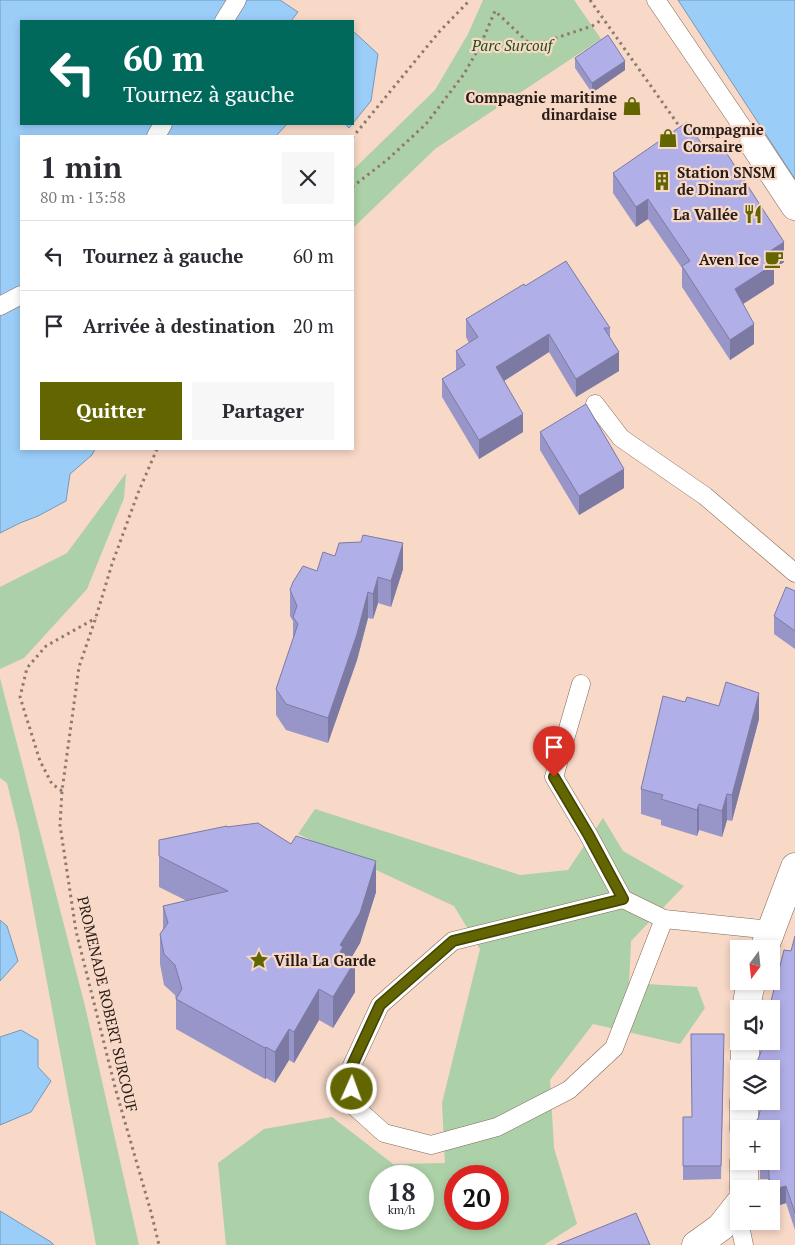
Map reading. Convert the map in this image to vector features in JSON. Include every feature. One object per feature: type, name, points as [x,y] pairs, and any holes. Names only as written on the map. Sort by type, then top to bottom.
[{"type":"street","points":[[754,144],[795,206]]},
{"type":"street","points":[[768,939],[795,867]]},
{"type":"street","points":[[696,1245],[730,1218]]},
{"type":"lane","points":[[225,20],[236,0]]},
{"type":"lane","points":[[656,0],[754,144]]},
{"type":"lane","points":[[0,306],[20,296]]},
{"type":"lane","points":[[595,404],[621,438],[705,496],[795,572]]},
{"type":"lane","points":[[581,684],[554,777],[588,834],[623,899],[664,919],[768,939]]},
{"type":"lane","points":[[623,899],[453,941],[380,1005],[349,1072],[354,1106],[384,1133],[431,1145],[497,1127],[569,1090],[614,1048],[664,919]]},
{"type":"lane","points":[[742,1230],[744,1245]]},
{"type":"path","points":[[354,136],[439,32],[470,0]]},
{"type":"path","points":[[590,0],[683,131]]},
{"type":"path","points":[[354,185],[387,160],[426,124],[464,74],[480,46],[494,11],[532,46],[592,26],[603,20]]},
{"type":"path","points":[[692,133],[754,144]]},
{"type":"path","name":"PROMENADE ROBERT SURCOUF","points":[[157,450],[112,564],[79,667],[62,791],[60,825],[76,931],[116,1091],[159,1245]]},
{"type":"path","points":[[62,791],[52,784],[40,761],[20,697],[27,668],[46,646],[96,618]]},
{"type":"green space","name":"Parc Surcouf","points":[[483,0],[574,0],[601,39],[435,149],[354,227],[354,169],[435,90],[468,34]]},
{"type":"green space","points":[[126,473],[124,498],[87,589],[24,658],[0,669],[0,587],[67,553]]},
{"type":"green space","points":[[0,678],[85,1006],[139,1245],[96,1245],[19,832],[7,783],[0,778]]},
{"type":"green space","points":[[315,809],[520,875],[568,870],[603,818],[623,851],[684,886],[631,941],[629,983],[697,987],[705,1008],[680,1044],[593,1024],[550,1080],[554,1148],[577,1224],[544,1245],[226,1245],[218,1163],[264,1129],[332,1117],[393,1164],[445,1163],[442,1103],[480,949],[454,906],[298,834]]},
{"type":"water","points":[[0,0],[280,0],[298,12],[292,20],[20,20],[20,125],[286,125],[277,135],[20,135],[20,450],[94,450],[92,455],[70,474],[66,501],[0,533]]},
{"type":"water","points":[[678,0],[795,0],[795,179]]},
{"type":"water","points":[[354,32],[378,54],[371,101],[354,122]]},
{"type":"water","points":[[0,920],[7,926],[18,961],[0,981]]},
{"type":"water","points":[[21,1030],[38,1040],[38,1067],[51,1081],[31,1112],[0,1125],[0,1037]]},
{"type":"water","points":[[0,1211],[51,1242],[54,1245],[0,1245]]},
{"type":"building","points":[[608,35],[625,61],[592,83],[575,58]]},
{"type":"building","points":[[687,122],[707,152],[720,143],[784,242],[767,253],[774,264],[735,289],[754,324],[730,340],[682,266],[690,261],[648,199],[636,207],[613,173]]},
{"type":"building","points":[[566,261],[610,328],[604,328],[619,352],[576,379],[549,334],[496,367],[523,414],[479,440],[442,379],[465,365],[456,351],[478,337],[466,319]]},
{"type":"building","points":[[586,404],[624,469],[579,496],[540,432]]},
{"type":"building","points":[[363,535],[403,543],[391,581],[378,577],[373,594],[368,592],[357,634],[328,718],[286,704],[276,689],[298,624],[293,617],[297,606],[290,590],[303,566],[317,571],[323,552],[335,556],[339,543],[361,542]]},
{"type":"building","points":[[786,587],[795,591],[795,631],[774,616]]},
{"type":"building","points":[[726,682],[759,693],[732,795],[727,794],[722,811],[699,804],[697,810],[661,799],[663,795],[641,789],[663,696],[685,702],[687,697],[719,706]]},
{"type":"building","points":[[258,823],[291,844],[296,836],[376,861],[360,913],[340,945],[343,947],[340,952],[355,961],[333,997],[319,989],[294,1032],[289,1029],[275,1052],[176,999],[182,989],[175,965],[164,954],[160,934],[168,923],[163,906],[228,891],[159,856],[159,840],[227,826]]},
{"type":"building","points":[[795,936],[795,1213],[786,1186],[780,1188],[780,1180],[769,1180],[769,1170],[780,1170],[780,1120],[757,1120],[760,1110],[780,1110],[780,1060],[758,1060],[761,1050],[780,1050],[780,1000],[771,1000],[774,990],[780,990],[780,966],[784,950],[791,951]]},
{"type":"building","points":[[691,1034],[724,1034],[721,1166],[683,1166],[683,1117],[692,1117]]},
{"type":"building","points":[[636,1213],[650,1245],[557,1245]]},
{"type":"place","name":"Compagnie maritime dinardaise","points":[[632,106]]},
{"type":"place","name":"Compagnie Corsaire","points":[[668,138]]},
{"type":"place","name":"Station SNSM de Dinard","points":[[662,181]]},
{"type":"place","name":"La Vallée","points":[[753,214]]},
{"type":"place","name":"Aven Ice","points":[[774,259]]},
{"type":"place","name":"Villa La Garde","points":[[259,960]]},
{"type":"route","points":[[352,1089],[349,1072],[380,1005],[453,941],[623,899],[588,834],[554,777]]}]
